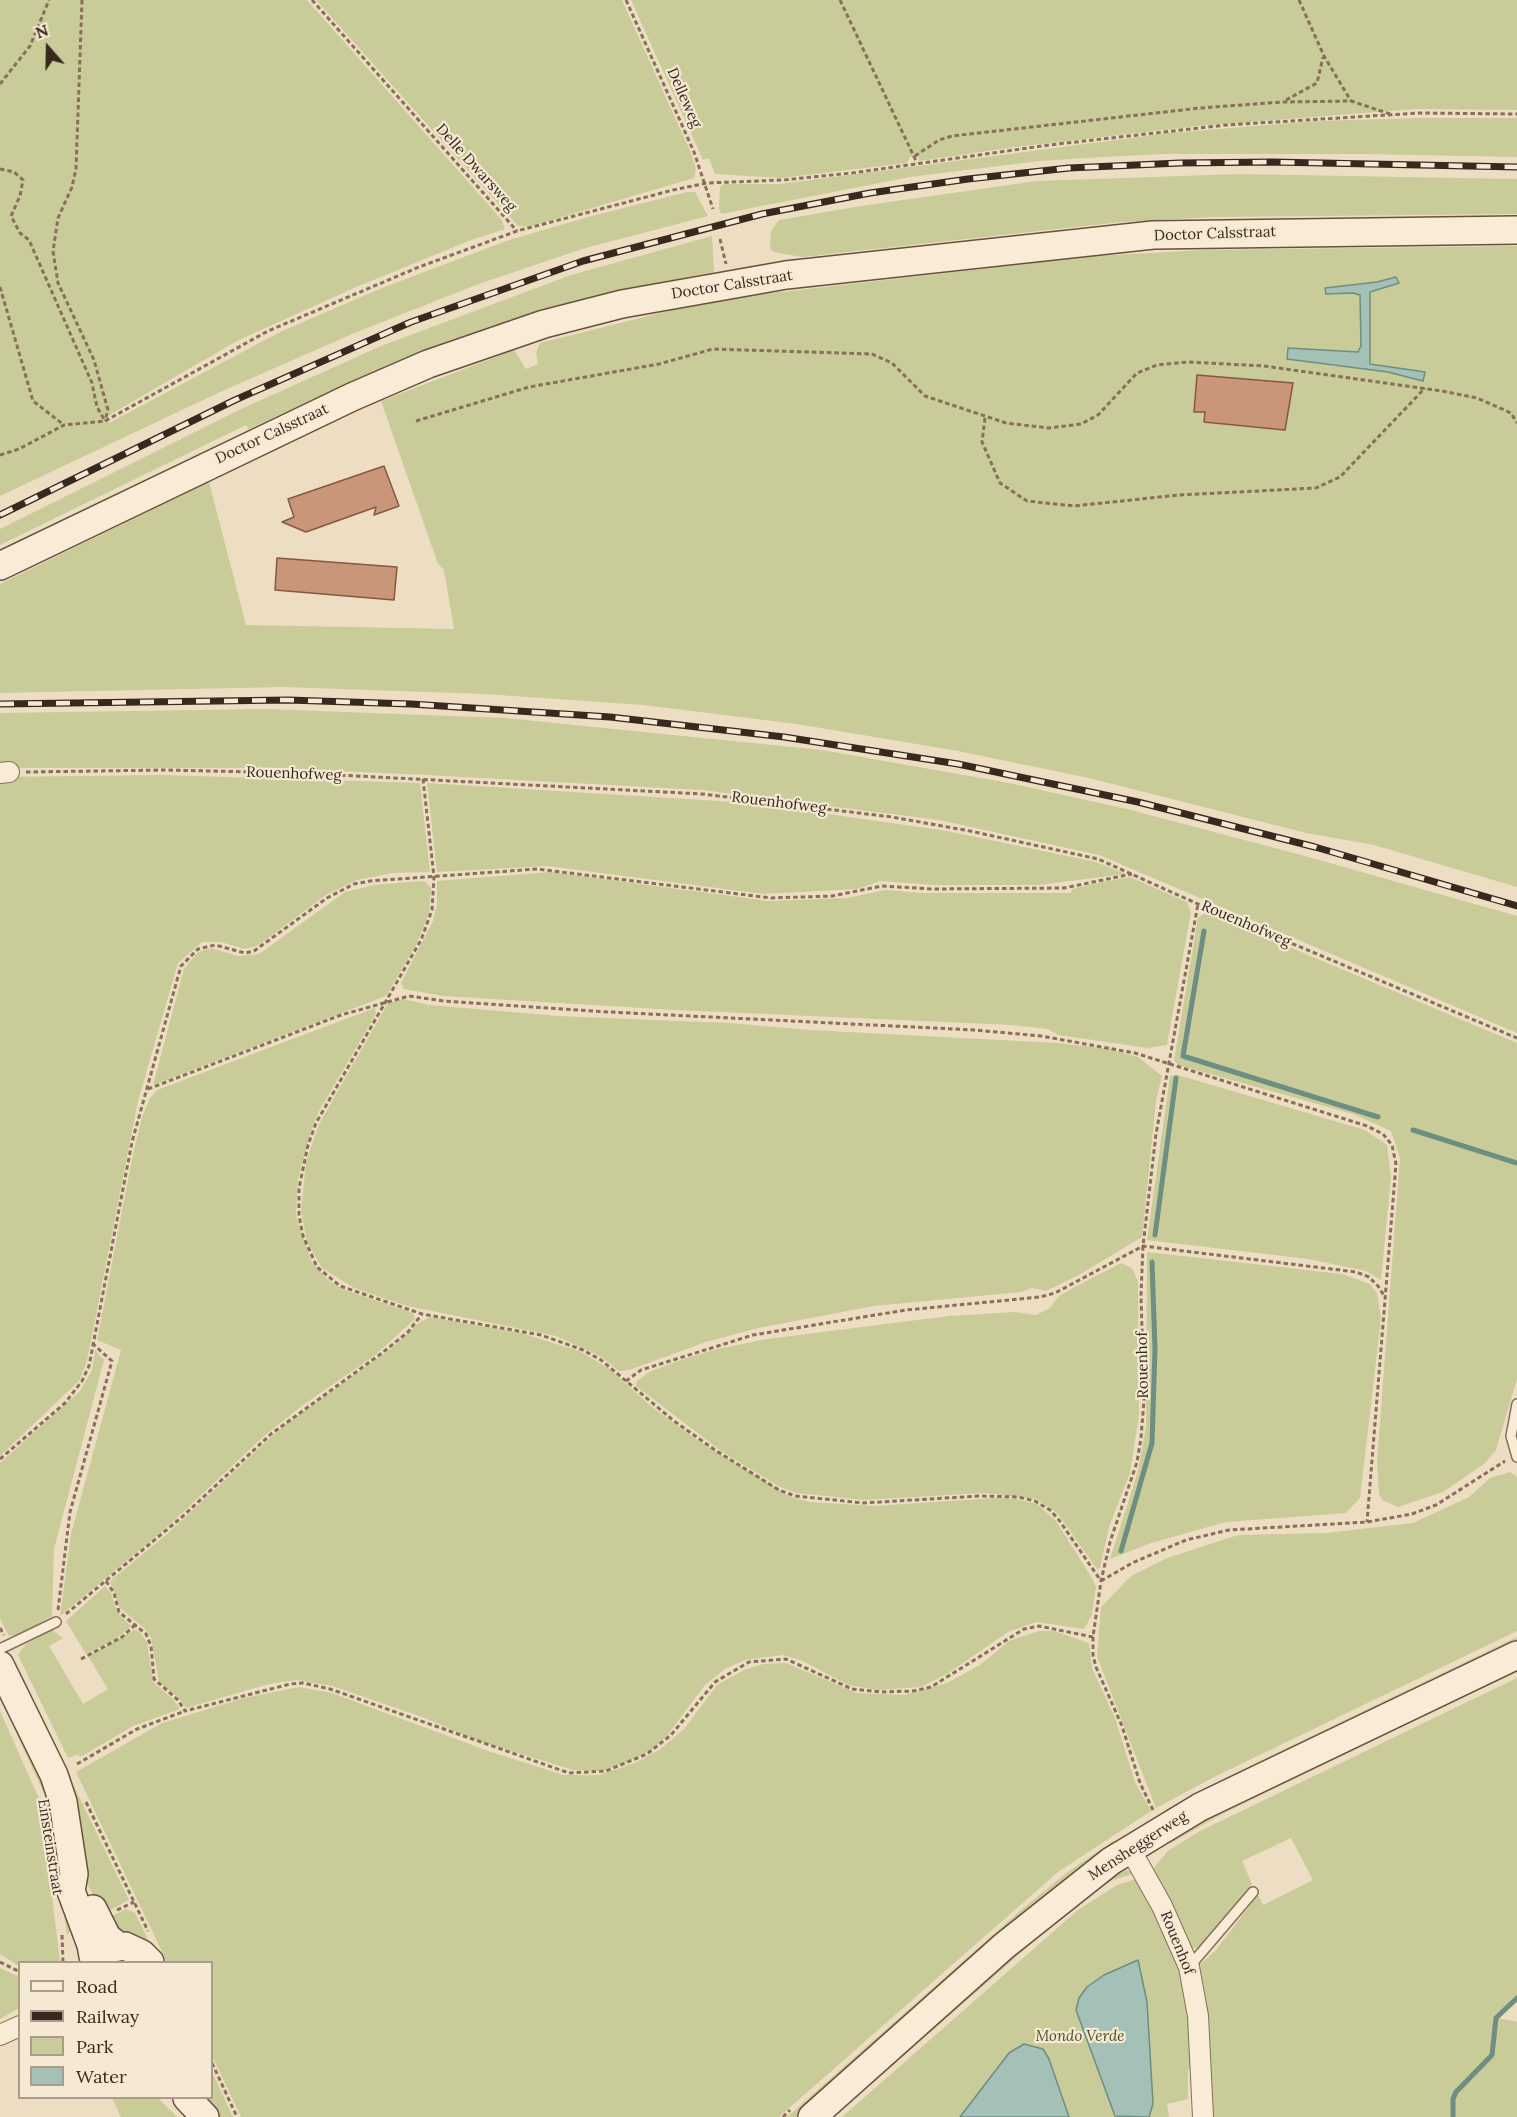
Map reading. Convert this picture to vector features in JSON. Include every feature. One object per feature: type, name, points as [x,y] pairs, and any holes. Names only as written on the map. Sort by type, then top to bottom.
[{"type":"street","name":"Doctor Calsstraat","points":[[0,566],[352,397],[428,364],[544,324],[622,304],[730,284],[841,268],[1153,235],[1517,230]]},
{"type":"street","name":"Mensheggerweg","points":[[812,2117],[1004,1946],[1077,1886],[1130,1849],[1200,1807],[1517,1655]]},
{"type":"street","name":"Einsteinstraat","points":[[0,1665],[54,1775],[63,1802],[74,1874],[71,1891],[91,1945],[99,1954]]},
{"type":"street","name":"Rouenhof","points":[[1130,1849],[1162,1906],[1189,1968],[1198,2016],[1203,2117]]},
{"type":"street","points":[[99,1954],[134,1948],[149,1961]]},
{"type":"street","points":[[0,2035],[18,2027]]},
{"type":"street","points":[[189,2099],[205,2117]]},
{"type":"lane","points":[[1516,1456],[1511,1436],[1517,1404]]},
{"type":"lane","points":[[0,1649],[56,1621]]},
{"type":"lane","points":[[1189,1968],[1253,1892]]},
{"type":"path","points":[[0,84],[30,46],[49,0]]},
{"type":"path","points":[[82,0],[76,168],[72,187],[58,218],[53,250],[58,283],[94,360],[108,410],[105,421]]},
{"type":"path","name":"Delle Dwarsweg","points":[[312,0],[517,231],[632,200],[707,183],[783,180],[1161,132],[1393,115],[1517,114]]},
{"type":"path","name":"Delleweg","points":[[626,0],[707,183],[713,209]]},
{"type":"path","points":[[840,0],[917,164]]},
{"type":"path","points":[[1299,0],[1324,56],[1351,100]]},
{"type":"path","points":[[1281,102],[1317,83],[1324,56]]},
{"type":"path","points":[[915,156],[939,140],[952,136],[1281,102],[1351,100],[1393,115]]},
{"type":"path","points":[[0,169],[14,172],[22,180],[21,196],[11,216],[20,233],[29,240],[92,383],[97,407],[105,421]]},
{"type":"path","points":[[0,455],[19,449],[64,425],[105,421],[278,327],[419,267],[517,231]]},
{"type":"path","points":[[720,239],[728,273]]},
{"type":"path","points":[[0,287],[33,401],[64,425]]},
{"type":"path","points":[[416,421],[529,387],[659,364],[713,349],[872,354],[892,363],[925,396],[985,417],[1049,428],[1081,424],[1098,415],[1137,373],[1157,365],[1188,362],[1264,366],[1425,388],[1477,398],[1511,413],[1517,423]]},
{"type":"path","points":[[985,417],[982,442],[1000,483],[1027,501],[1074,506],[1179,495],[1316,488],[1340,477],[1425,388]]},
{"type":"path","name":"Rouenhofweg","points":[[5,772],[166,770],[423,778],[702,794],[892,817],[1098,859],[1198,904],[1517,1038]]},
{"type":"path","points":[[423,778],[434,877],[432,910],[428,927],[316,1123],[302,1166],[299,1215],[310,1254],[317,1267],[340,1286],[422,1314],[541,1335],[583,1350],[602,1360],[674,1420],[715,1449],[779,1490],[795,1496],[864,1503],[980,1496],[1018,1497],[1035,1501],[1050,1510],[1059,1520],[1101,1581],[1132,1563],[1186,1540],[1229,1530],[1367,1522],[1412,1514],[1436,1505],[1516,1456]]},
{"type":"path","points":[[0,1459],[74,1392],[89,1366],[132,1142],[181,966],[198,948],[215,945],[245,953],[254,951],[327,898],[354,884],[370,881],[537,869],[771,898],[832,896],[882,886],[932,889],[1064,888],[1132,874]]},
{"type":"path","name":"Rouenhof","points":[[1154,1812],[1140,1783],[1122,1726],[1096,1667],[1093,1655],[1093,1636],[1101,1581],[1113,1532],[1137,1462],[1141,1438],[1144,1400],[1141,1295],[1143,1246],[1168,1065],[1198,904]]},
{"type":"path","points":[[148,1089],[341,1015],[409,996],[444,1001],[620,1013],[986,1030],[1041,1036],[1135,1053],[1367,1126],[1383,1134],[1392,1145],[1396,1164],[1367,1522]]},
{"type":"path","points":[[626,1381],[641,1370],[753,1335],[906,1310],[1040,1297],[1078,1281],[1143,1246],[1356,1272],[1368,1277],[1378,1286],[1385,1298]]},
{"type":"path","points":[[56,1621],[182,1517],[271,1434],[382,1353],[408,1332],[422,1314]]},
{"type":"path","points":[[56,1621],[70,1512],[112,1361],[93,1344]]},
{"type":"path","points":[[106,1581],[114,1593],[119,1612],[146,1634],[151,1646],[154,1679],[178,1700],[185,1711]]},
{"type":"path","points":[[81,1659],[122,1637],[136,1624]]},
{"type":"path","points":[[76,1764],[137,1729],[185,1711],[290,1684],[303,1683],[330,1689],[404,1714],[536,1763],[569,1773],[596,1773],[624,1765],[654,1750],[671,1735],[715,1682],[749,1662],[786,1659],[852,1689],[881,1692],[913,1691],[931,1687],[1024,1629],[1039,1626],[1093,1636]]},
{"type":"path","points":[[61,1925],[63,1961]]},
{"type":"path","points":[[0,1962],[18,1971]]},
{"type":"path","points":[[213,2065],[237,2117]]},
{"type":"green space","points":[[0,0],[307,0],[501,219],[505,229],[471,240],[354,288],[237,341],[106,417],[109,423],[280,332],[382,288],[506,241],[687,192],[695,192],[708,216],[582,249],[476,285],[352,334],[218,393],[0,496]]},
{"type":"green space","points":[[316,0],[622,0],[691,153],[696,169],[694,178],[528,227],[518,226]]},
{"type":"green space","points":[[631,0],[1517,0],[1517,110],[1416,109],[1198,126],[1015,147],[919,161],[918,156],[910,157],[907,163],[781,178],[715,174],[709,158],[703,160]]},
{"type":"green space","points":[[1517,118],[1517,157],[1163,154],[1102,157],[1040,161],[910,177],[721,214],[719,208],[720,187],[724,184],[780,184],[1169,133],[1316,121]]},
{"type":"green space","points":[[1239,174],[1517,179],[1517,214],[1214,217],[1121,222],[802,257],[773,252],[770,248],[771,231],[779,220],[861,206],[1037,181]]},
{"type":"green space","points":[[712,236],[714,272],[603,294],[451,340],[354,380],[249,429],[246,425],[0,545],[0,529],[239,410],[381,346],[571,275]]},
{"type":"green space","points":[[1517,246],[1517,887],[1374,845],[1306,833],[1089,778],[958,751],[797,724],[643,705],[484,694],[284,687],[0,693],[0,584],[209,482],[246,625],[454,629],[444,570],[438,564],[381,401],[514,350],[526,369],[538,364],[536,353],[540,343],[672,310],[755,295],[1095,256],[1205,250]]},
{"type":"green space","points":[[266,709],[505,718],[822,750],[1009,783],[1127,809],[1517,916],[1517,1033],[1099,855],[939,820],[702,790],[271,768],[0,768],[0,713]]},
{"type":"green space","points":[[162,775],[420,783],[430,872],[393,873],[357,880],[326,895],[257,946],[244,949],[221,942],[202,942],[178,963],[138,1101],[87,1361],[79,1381],[0,1456],[0,777]]},
{"type":"green space","points":[[427,783],[752,803],[947,831],[1096,862],[1126,874],[1038,885],[934,885],[881,881],[857,889],[763,894],[547,866],[437,872]]},
{"type":"green space","points":[[550,872],[769,901],[847,898],[885,890],[923,893],[1071,893],[1072,889],[1130,877],[1187,902],[1191,912],[1167,1045],[1148,1048],[1058,1035],[1048,1029],[1011,1025],[675,1010],[443,996],[404,989],[401,983],[433,921],[437,905],[437,881]]},
{"type":"green space","points":[[426,882],[431,888],[429,914],[416,945],[386,996],[153,1085],[184,969],[198,952],[211,948],[238,956],[259,954],[345,892],[374,885]]},
{"type":"green space","points":[[1206,912],[1517,1043],[1517,1379],[1496,1450],[1484,1464],[1443,1492],[1398,1507],[1382,1500],[1379,1494],[1377,1462],[1400,1158],[1391,1131],[1353,1114],[1178,1065],[1174,1060],[1198,918]]},
{"type":"green space","points":[[403,999],[429,1005],[558,1016],[729,1023],[810,1030],[1058,1043],[1110,1049],[1138,1057],[1162,1076],[1156,1101],[1142,1237],[1079,1275],[1046,1291],[1032,1288],[1021,1292],[874,1306],[758,1328],[706,1342],[629,1370],[619,1371],[600,1356],[556,1336],[407,1306],[354,1288],[322,1268],[307,1242],[301,1212],[306,1162],[319,1124],[388,1003]]},
{"type":"green space","points":[[375,1008],[376,1014],[319,1111],[311,1131],[298,1179],[296,1215],[311,1261],[328,1280],[342,1289],[413,1313],[415,1319],[374,1356],[303,1405],[264,1436],[165,1529],[60,1616],[71,1534],[121,1350],[97,1340],[133,1154],[142,1117],[150,1098],[157,1090]]},
{"type":"green space","points":[[1178,1075],[1365,1130],[1387,1145],[1391,1177],[1381,1280],[1366,1271],[1308,1259],[1147,1240],[1170,1076]]},
{"type":"green space","points":[[1147,1252],[1342,1274],[1370,1284],[1377,1293],[1381,1317],[1360,1498],[1346,1513],[1226,1522],[1151,1543],[1110,1559],[1138,1471],[1146,1426]]},
{"type":"green space","points":[[1121,1263],[1132,1268],[1138,1281],[1139,1415],[1130,1473],[1109,1527],[1100,1568],[1097,1569],[1057,1513],[1037,1499],[985,1493],[864,1500],[797,1493],[780,1487],[721,1451],[636,1386],[637,1381],[649,1372],[675,1362],[713,1350],[767,1339],[949,1316],[1015,1312],[1036,1315],[1050,1308],[1058,1297],[1071,1289]]},
{"type":"green space","points":[[430,1317],[521,1333],[579,1351],[608,1368],[652,1407],[700,1442],[791,1497],[811,1502],[873,1506],[996,1498],[1016,1499],[1037,1504],[1056,1521],[1092,1578],[1096,1587],[1092,1615],[1084,1629],[1036,1622],[1008,1632],[947,1674],[921,1687],[878,1690],[848,1685],[803,1661],[783,1655],[745,1660],[725,1669],[705,1685],[666,1737],[651,1750],[602,1771],[573,1770],[476,1740],[425,1718],[332,1686],[297,1680],[269,1684],[186,1708],[180,1699],[159,1682],[151,1638],[144,1628],[120,1608],[110,1581],[167,1534],[282,1427],[393,1347],[420,1322]]},
{"type":"green space","points":[[95,1350],[104,1360],[54,1549],[52,1616],[21,1634],[9,1636],[0,1619],[0,1463],[80,1391],[92,1370]]},
{"type":"green space","points":[[1510,1472],[1517,1477],[1517,1631],[1214,1777],[1156,1808],[1097,1657],[1101,1607],[1131,1576],[1167,1558],[1238,1535],[1326,1533],[1413,1523],[1469,1497],[1490,1478]]},
{"type":"green space","points":[[105,1586],[111,1593],[117,1612],[131,1626],[117,1638],[86,1654],[66,1621]]},
{"type":"green space","points":[[51,1629],[63,1638],[49,1646],[83,1704],[108,1689],[88,1656],[134,1630],[139,1631],[147,1642],[153,1682],[173,1699],[180,1709],[133,1726],[80,1757],[78,1754],[68,1758],[18,1655],[25,1645]]},
{"type":"green space","points":[[1039,1631],[1054,1631],[1089,1643],[1092,1668],[1115,1718],[1135,1782],[1151,1811],[1058,1872],[779,2117],[241,2117],[213,2058],[213,1961],[167,1961],[76,1772],[162,1723],[244,1698],[299,1687],[332,1693],[491,1752],[564,1775],[599,1775],[635,1763],[659,1750],[684,1729],[717,1685],[744,1670],[763,1664],[786,1663],[857,1693],[904,1695],[947,1683],[980,1665],[1009,1641]]},
{"type":"green space","points":[[1517,1637],[1517,1643],[1172,1813],[1165,1810],[1231,1775]]},
{"type":"green space","points":[[1517,1665],[1517,1671],[1222,1814],[1171,1843],[1168,1837]]},
{"type":"green space","points":[[1517,1678],[1517,1998],[1497,2018],[1517,2022],[1517,2117],[1211,2117],[1206,1999],[1198,1966],[1216,1950],[1258,1895],[1263,1905],[1313,1880],[1291,1838],[1242,1861],[1252,1884],[1203,1946],[1186,1950],[1152,1870],[1168,1851],[1200,1831]]},
{"type":"green space","points":[[0,1689],[47,1790],[75,1925],[67,1935],[48,1802],[0,1698]]},
{"type":"green space","points":[[0,1711],[41,1803],[60,1961],[18,1961],[18,1965],[0,1954]]},
{"type":"green space","points":[[71,1780],[129,1900],[103,1914],[88,1885],[83,1866],[70,1791]]},
{"type":"green space","points":[[1113,1841],[1118,1845],[920,2007],[796,2117],[787,2117],[1021,1910],[1069,1871]]},
{"type":"green space","points":[[1126,1870],[1136,1873],[1113,1880],[1081,1900],[834,2117],[825,2117],[1001,1961],[1113,1871]]},
{"type":"green space","name":"Mondo Verde","points":[[1139,1878],[1178,1952],[1196,2059],[1188,2071],[1188,2099],[1167,2104],[1169,2117],[842,2117],[1078,1910],[1117,1885]]},
{"type":"green space","points":[[126,1909],[135,1913],[159,1961],[158,1961],[106,1919]]},
{"type":"green space","points":[[0,1968],[18,1976],[18,2009],[0,2019]]},
{"type":"green space","points":[[213,2074],[233,2117],[219,2117],[202,2099],[213,2099]]},
{"type":"green space","points":[[112,2099],[159,2099],[177,2117],[121,2117]]},
{"type":"water","points":[[1396,277],[1399,283],[1370,292],[1370,364],[1425,372],[1423,381],[1388,372],[1287,359],[1288,348],[1358,352],[1361,346],[1360,295],[1326,294],[1325,288],[1377,282]]},
{"type":"water","points":[[1138,1960],[1147,2002],[1153,2104],[1149,2117],[1115,2116],[1076,2010],[1079,1998],[1087,1987],[1104,1975]]},
{"type":"water","points":[[1024,2044],[1043,2049],[1049,2059],[1069,2117],[960,2117],[1009,2053]]},
{"type":"building","points":[[1197,375],[1293,383],[1285,430],[1204,422],[1205,412],[1194,412]]},
{"type":"building","points":[[384,466],[399,506],[374,515],[376,507],[306,532],[282,522],[294,517],[288,499]]},
{"type":"building","points":[[277,558],[397,567],[394,600],[275,590]]},
{"type":"waterway","points":[[1204,931],[1183,1056],[1378,1117]]},
{"type":"waterway","points":[[1155,1235],[1176,1078]]},
{"type":"waterway","points":[[1413,1130],[1517,1163]]},
{"type":"waterway","points":[[1121,1551],[1152,1443],[1155,1349],[1152,1262]]},
{"type":"waterway","points":[[1453,2117],[1453,2099],[1456,2092],[1492,2055],[1496,2018],[1517,1998]]},
{"type":"railway","points":[[0,515],[235,400],[411,322],[583,261],[762,214],[870,193],[1069,168],[1272,162],[1517,167]]},
{"type":"railway","points":[[0,704],[288,700],[411,704],[610,717],[784,737],[958,764],[1138,802],[1315,847],[1517,906]]}]
